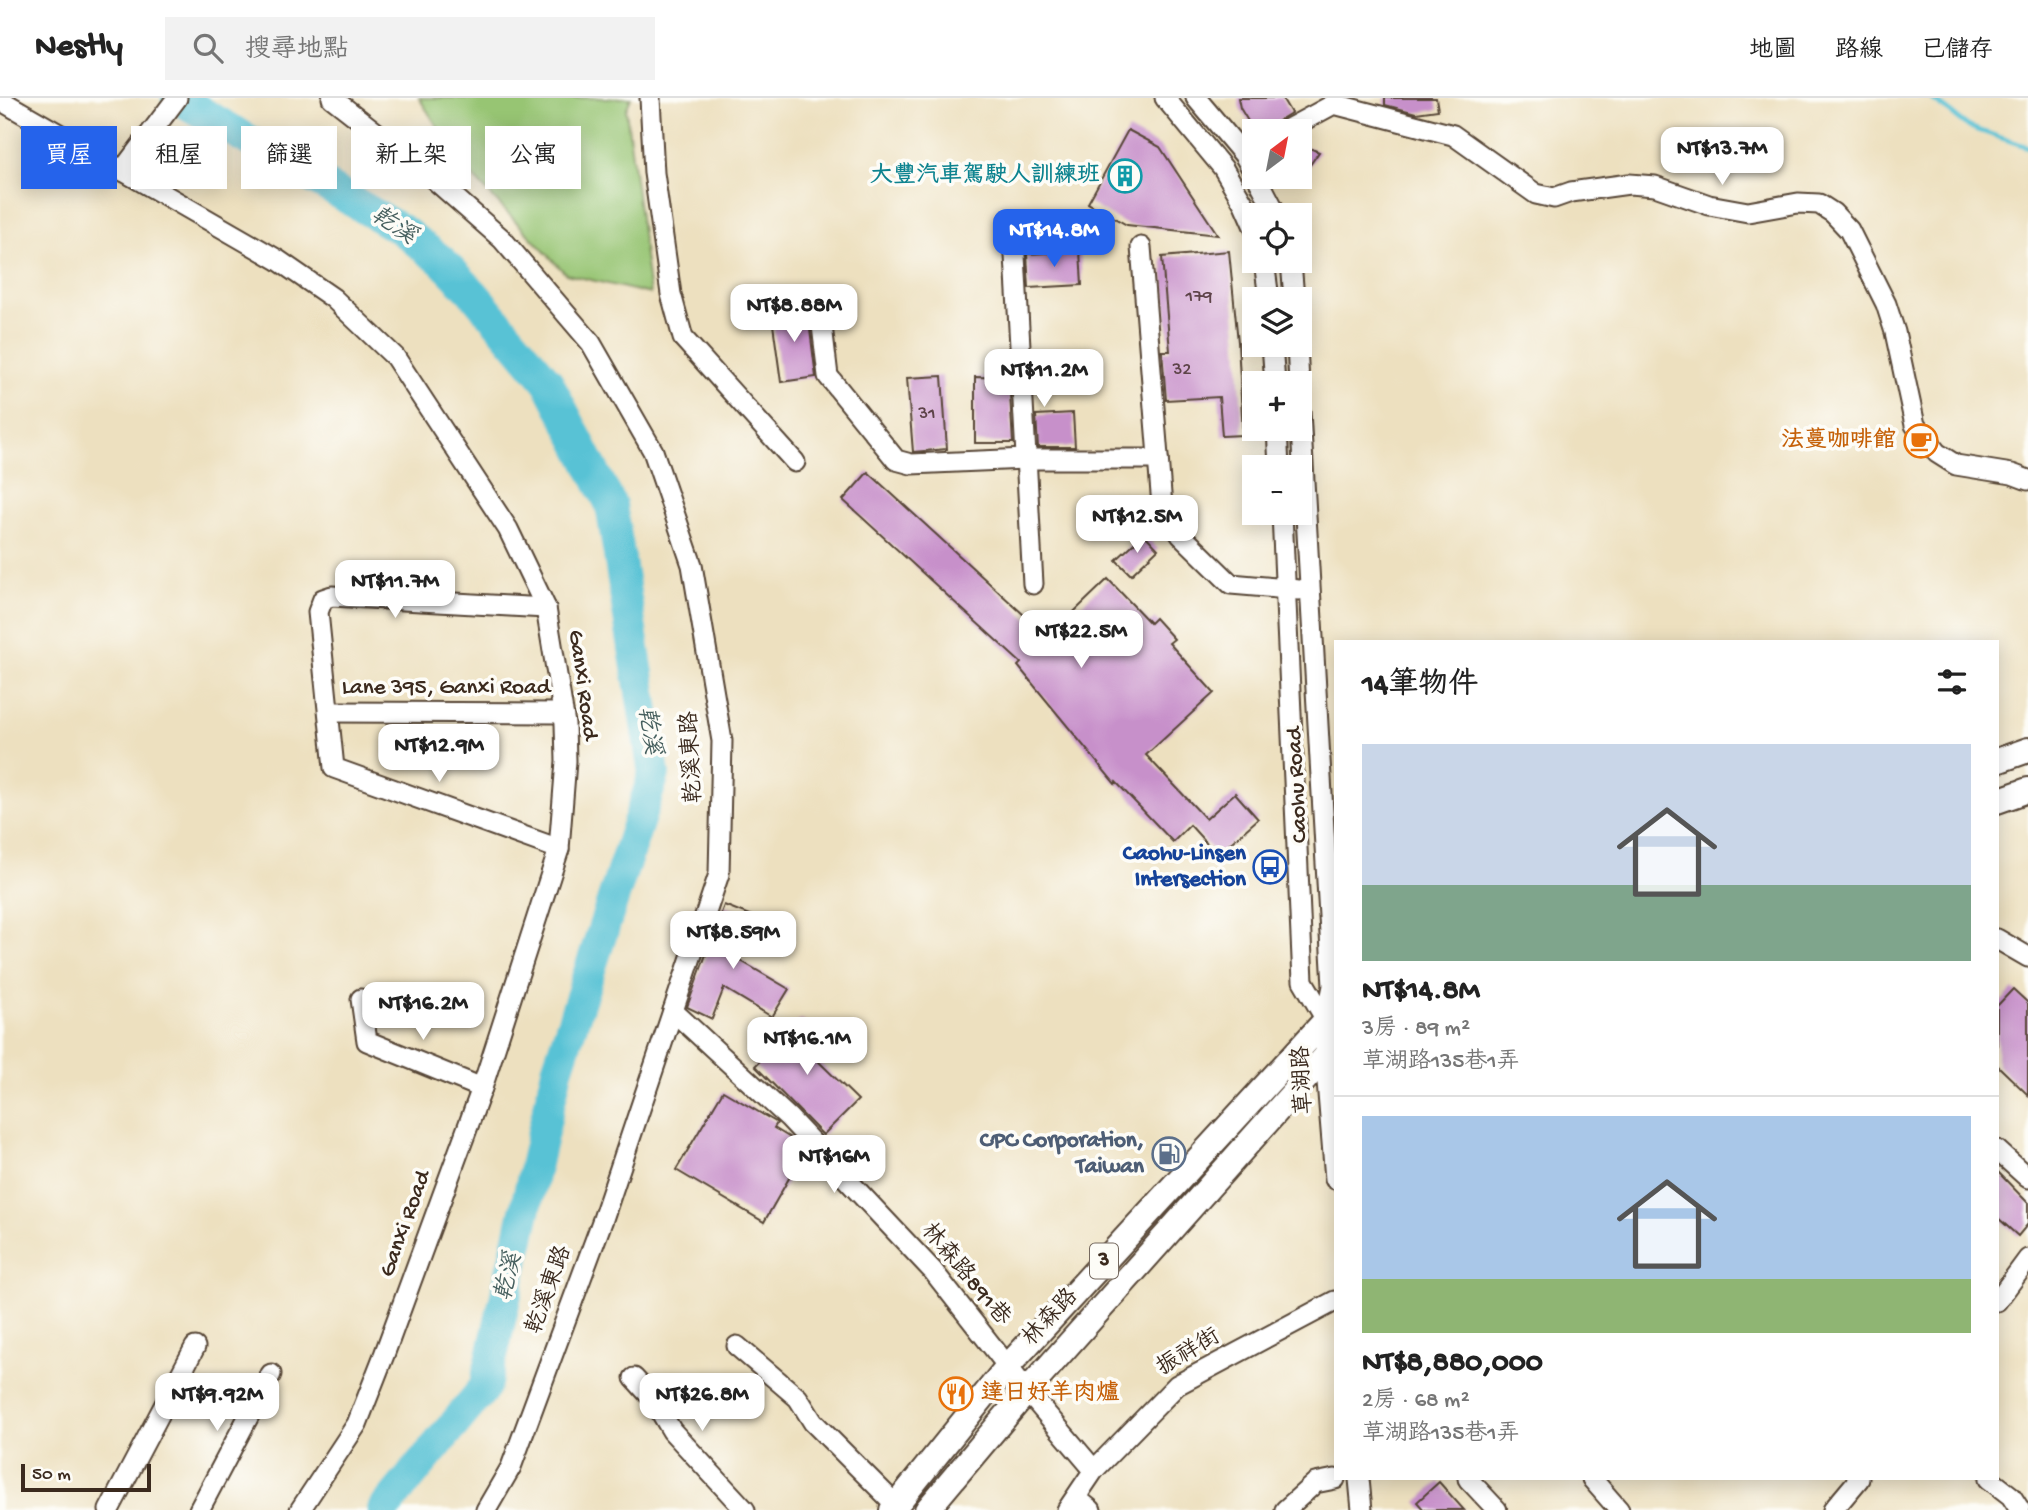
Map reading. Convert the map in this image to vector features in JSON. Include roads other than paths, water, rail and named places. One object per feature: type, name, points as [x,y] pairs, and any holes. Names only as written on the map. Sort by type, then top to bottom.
[{"type":"main road","points":[[1999,760],[2028,750]]},
{"type":"main road","points":[[1999,800],[2028,790]]},
{"type":"main road","name":"林森路","points":[[894,1508],[1008,1366],[1330,1017]]},
{"type":"main road","name":"林森路","points":[[927,1510],[1027,1391],[1330,1054]]},
{"type":"street","points":[[122,171],[177,98]]},
{"type":"street","name":"乾溪東路","points":[[332,98],[419,166],[502,239],[591,343],[653,451],[692,565],[722,741],[719,874],[603,1219],[511,1466],[486,1510]]},
{"type":"street","points":[[650,98],[654,173],[671,294],[683,338],[795,462]]},
{"type":"street","points":[[1165,98],[1223,168],[1243,203]]},
{"type":"street","points":[[1196,98],[1242,144]]},
{"type":"street","name":"Ganxi Road","points":[[0,100],[278,260],[333,298],[395,357],[509,529],[546,608],[563,713],[566,761],[559,849],[482,1088],[358,1424],[300,1510]]},
{"type":"street","points":[[1306,119],[1334,104],[1453,135],[1536,194],[1553,198],[1572,191],[1629,184],[1655,186],[1709,205],[1748,212],[1798,203],[1819,204],[1833,213],[1849,230],[1886,304],[1895,332],[1915,425],[1937,453],[1956,465],[2012,474],[2028,480]]},
{"type":"street","points":[[1223,168],[1242,156]]},
{"type":"street","points":[[1014,237],[1033,584]]},
{"type":"street","points":[[1141,247],[1162,506],[1181,535],[1231,584],[1310,591]]},
{"type":"street","points":[[821,317],[828,376],[896,460],[911,464],[1026,459],[1158,458]]},
{"type":"street","name":"Caohu Road","points":[[1302,441],[1334,986],[1330,1017]]},
{"type":"street","name":"Caohu Road","points":[[1283,525],[1303,981],[1330,1017]]},
{"type":"street","points":[[546,608],[326,597],[318,612],[333,764],[338,770],[559,849]]},
{"type":"street","name":"Lane 395, Ganxi Road","points":[[329,712],[563,713]]},
{"type":"street","points":[[1999,940],[2028,957]]},
{"type":"street","points":[[361,999],[367,1041],[482,1088]]},
{"type":"street","name":"林森路891巷","points":[[673,1012],[789,1118],[933,1271],[1027,1391],[1094,1470]]},
{"type":"street","name":"草湖路","points":[[1330,1017],[1334,1154]]},
{"type":"street","points":[[1999,1152],[2028,1178]]},
{"type":"street","points":[[1999,1298],[2028,1259]]},
{"type":"street","name":"振祥街","points":[[1078,1506],[1094,1470],[1177,1384],[1334,1302]]},
{"type":"street","points":[[737,1346],[798,1398],[813,1422],[894,1508]]},
{"type":"street","points":[[109,1510],[195,1347]]},
{"type":"street","points":[[199,1510],[271,1374]]},
{"type":"street","points":[[634,1378],[653,1399],[672,1431],[745,1510]]},
{"type":"street","points":[[1284,1510],[1315,1483],[1334,1479]]},
{"type":"street","points":[[1359,1480],[1362,1510]]},
{"type":"street","points":[[1469,1480],[1497,1510]]},
{"type":"street","points":[[1592,1480],[1619,1510]]},
{"type":"street","points":[[1833,1510],[1858,1480]]},
{"type":"street","points":[[1990,1480],[2011,1496],[2020,1510]]},
{"type":"waterway","name":"乾溪","points":[[177,98],[403,231],[442,261],[475,295],[548,382],[611,505],[654,774],[557,1070],[485,1387],[383,1510]]},
{"type":"waterway","points":[[1931,98],[1969,127],[2028,147]]},
{"type":"place","name":"大豐汽車駕駛人訓練班","points":[[1125,176]]},
{"type":"place","name":"法蔓咖啡館","points":[[1921,441]]},
{"type":"place","name":"Caohu-Linsen Intersection","points":[[1270,867]]},
{"type":"place","name":"CPC Corporation, Taiwan","points":[[1169,1154]]},
{"type":"place","name":"達日好羊肉爐","points":[[956,1394]]}]
